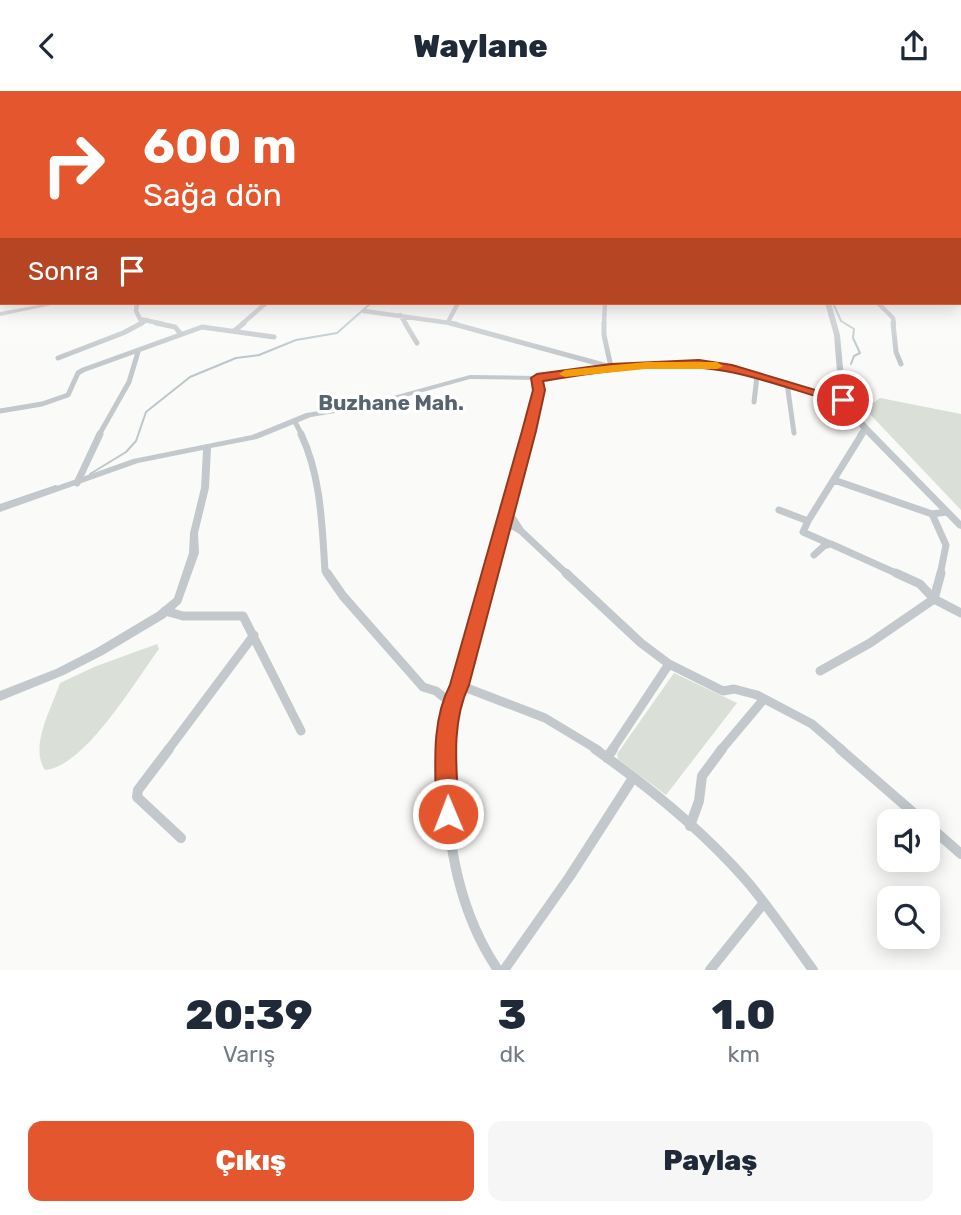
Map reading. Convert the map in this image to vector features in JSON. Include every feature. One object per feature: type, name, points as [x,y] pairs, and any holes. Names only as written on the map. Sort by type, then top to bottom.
[{"type":"street","points":[[0,314],[45,305]]},
{"type":"street","points":[[137,305],[140,319],[175,327],[180,333]]},
{"type":"street","points":[[234,331],[264,305]]},
{"type":"street","points":[[448,322],[457,305]]},
{"type":"street","points":[[606,305],[604,335],[611,367]]},
{"type":"street","points":[[829,305],[837,335],[843,400],[864,428],[961,526]]},
{"type":"street","points":[[880,305],[893,317],[896,352],[901,364]]},
{"type":"street","points":[[364,311],[448,322],[611,367]]},
{"type":"street","points":[[400,315],[417,343]]},
{"type":"street","points":[[58,358],[123,333],[147,320]]},
{"type":"street","points":[[0,411],[42,404],[68,395],[78,373],[83,370],[202,327],[274,337]]},
{"type":"street","points":[[77,482],[93,446],[129,382],[138,352]]},
{"type":"street","points":[[0,509],[136,461],[254,437],[309,415],[365,405],[470,377],[537,378],[611,367],[699,364],[787,383],[843,400]]},
{"type":"street","points":[[754,402],[757,376]]},
{"type":"street","points":[[498,970],[476,935],[448,830],[446,741],[451,703],[459,685],[539,390],[537,378]]},
{"type":"street","points":[[787,383],[794,433]]},
{"type":"street","points":[[295,422],[314,467],[325,571],[343,596],[423,687],[436,691],[451,703]]},
{"type":"street","points":[[864,428],[803,532],[920,584],[934,599],[961,613]]},
{"type":"street","points":[[0,696],[89,657],[165,611],[178,600],[194,553],[194,533],[205,488],[207,447]]},
{"type":"street","points":[[835,480],[932,514],[947,512]]},
{"type":"street","points":[[507,510],[521,531]]},
{"type":"street","points":[[779,510],[808,521]]},
{"type":"street","points":[[932,514],[946,543],[946,552],[934,588],[934,599]]},
{"type":"street","points":[[502,529],[513,526],[521,531],[641,643],[669,664],[723,691],[734,689],[764,699],[811,724],[909,809]]},
{"type":"street","points":[[814,555],[824,545],[831,544]]},
{"type":"street","points":[[820,671],[870,643],[934,599]]},
{"type":"street","points":[[165,611],[183,616],[243,616],[301,731]]},
{"type":"street","points":[[181,838],[144,806],[136,797],[138,790],[254,635]]},
{"type":"street","points":[[607,758],[669,664]]},
{"type":"street","points":[[459,685],[516,705],[571,732],[633,778],[690,826],[746,880],[813,970]]},
{"type":"street","points":[[690,826],[699,801],[702,776],[738,727],[764,699]]},
{"type":"street","points":[[504,970],[570,876],[633,778]]},
{"type":"street","points":[[940,836],[961,854]]},
{"type":"street","points":[[710,970],[763,904]]},
{"type":"shaded area","points":[[880,398],[961,414],[961,510],[865,409]]},
{"type":"shaded area","points":[[157,644],[159,649],[123,701],[92,739],[60,765],[45,770],[39,750],[44,727],[60,683],[94,667]]},
{"type":"shaded area","points":[[674,673],[737,703],[666,795],[618,759],[617,754]]},
{"type":"waterway","points":[[90,474],[126,452],[136,441],[146,412],[190,377],[236,358],[259,355],[296,340],[337,333],[369,305]]},
{"type":"waterway","points":[[834,305],[841,321],[854,329],[853,338],[860,353],[854,356],[851,364]]},
{"type":"waterway","points":[[0,505],[56,486]]},
{"type":"slow traffic","points":[[565,374],[646,365],[717,366]]},
{"type":"district","name":"Buzhane Mah.","points":[[391,402]]},
{"type":"route","points":[[448,814],[446,741],[451,703],[459,685],[529,431],[539,390],[537,378],[611,367],[699,364],[727,367],[843,400]]}]
